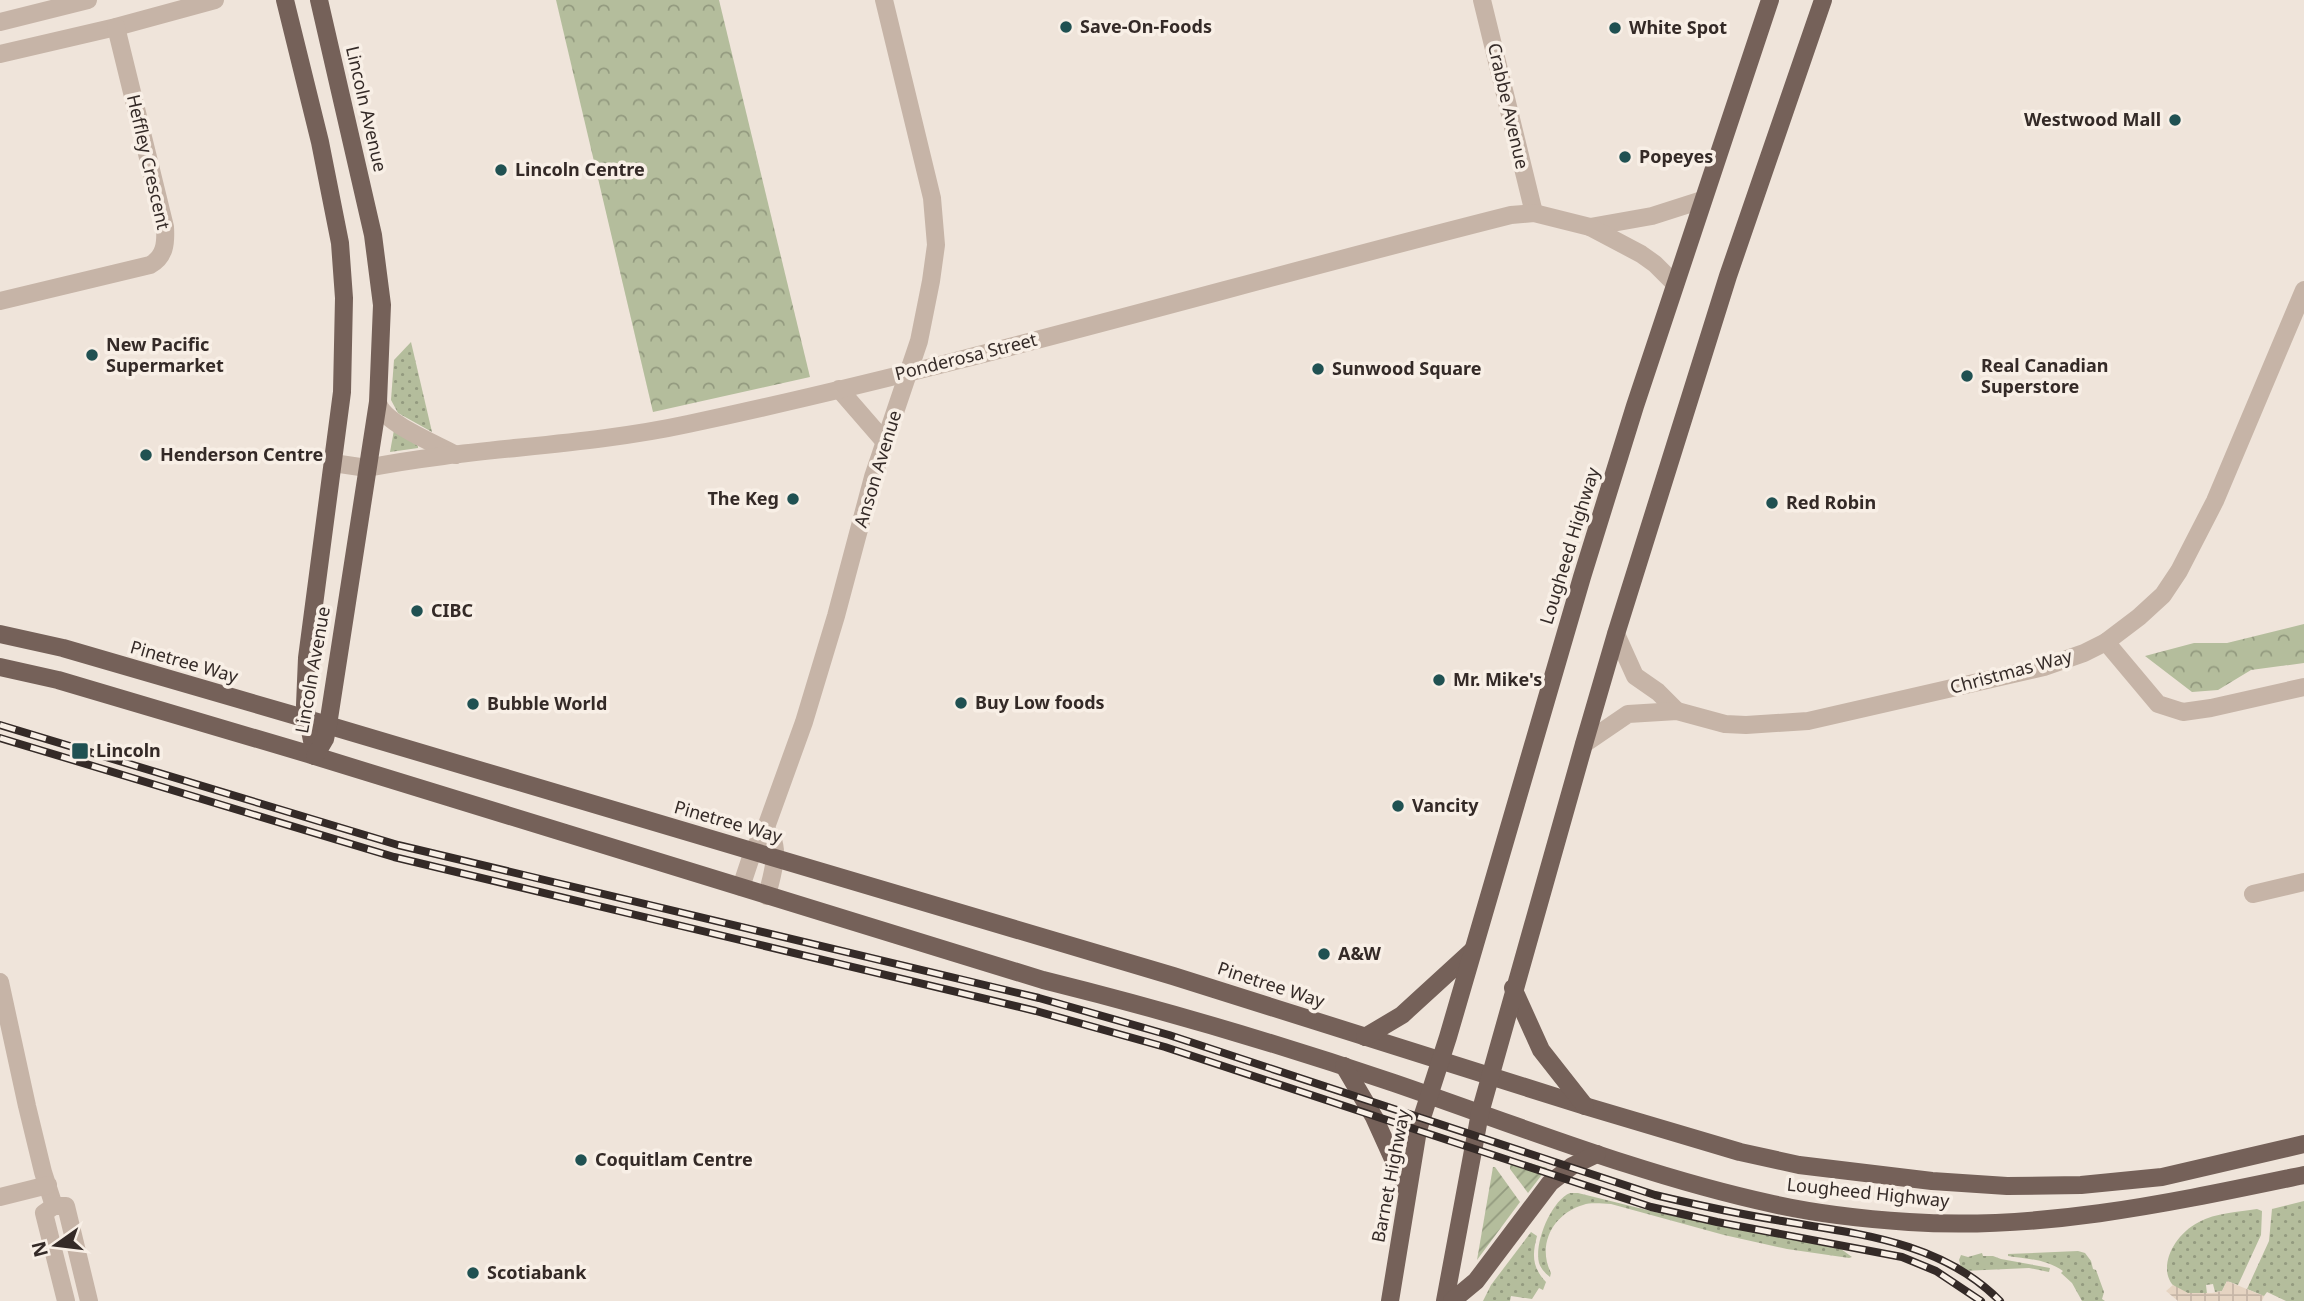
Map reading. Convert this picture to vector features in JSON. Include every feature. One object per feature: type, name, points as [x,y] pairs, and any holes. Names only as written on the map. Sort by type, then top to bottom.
[{"type":"main road","name":"Lincoln Avenue","points":[[285,0],[320,142],[342,262],[345,330],[344,369],[309,639],[305,694],[315,757]]},
{"type":"main road","name":"Lincoln Avenue","points":[[315,757],[325,739],[328,725],[378,402],[382,315],[377,260],[319,0]]},
{"type":"main road","name":"Lougheed Highway","points":[[1770,0],[1702,200],[1582,577],[1441,1062],[1740,1152],[1799,1166],[1906,1179],[2007,1186],[2081,1185],[2151,1178],[2304,1144]]},
{"type":"main road","points":[[1446,1301],[1479,1113],[1513,988],[1616,634],[1728,276],[1824,0]]},
{"type":"main road","name":"Pinetree Way","points":[[0,634],[63,648],[328,725],[1173,975],[1441,1062]]},
{"type":"main road","points":[[0,667],[58,680],[315,757],[1042,980],[1104,995],[1344,1066],[1429,1096]]},
{"type":"main road","points":[[1365,1037],[1402,1015],[1472,951]]},
{"type":"main road","points":[[1513,988],[1541,1049],[1585,1106]]},
{"type":"main road","name":"Barnet Highway","points":[[1390,1301],[1418,1130],[1441,1062]]},
{"type":"main road","points":[[1344,1066],[1374,1117],[1407,1190]]},
{"type":"main road","name":"Lougheed Highway","points":[[1429,1096],[1687,1182],[1773,1204],[1827,1214],[1944,1223],[2039,1220],[2097,1214],[2304,1175]]},
{"type":"main road","points":[[1452,1301],[1476,1281],[1550,1183],[1572,1166],[1597,1154]]},
{"type":"street","points":[[0,22],[88,0]]},
{"type":"street","points":[[0,54],[215,0]]},
{"type":"street","name":"Anson Avenue","points":[[741,887],[804,722],[885,442],[919,341],[931,281],[936,245],[932,198],[884,0]]},
{"type":"street","name":"Crabbe Avenue","points":[[1482,0],[1534,213]]},
{"type":"street","name":"Heffley Crescent","points":[[0,301],[150,264],[160,258],[163,251],[166,237],[116,27]]},
{"type":"street","name":"Ponderosa Street","points":[[1590,227],[1652,216],[1702,200]]},
{"type":"street","name":"Ponderosa Street","points":[[332,463],[367,468],[641,433],[908,373],[1511,215],[1534,213],[1590,227],[1641,254],[1675,284]]},
{"type":"street","name":"Christmas Way","points":[[1584,744],[1628,714],[1677,711],[1735,725],[1808,721],[2044,667],[2106,642],[2163,595],[2193,547],[2304,290]]},
{"type":"street","points":[[839,389],[885,442]]},
{"type":"street","points":[[378,402],[379,409],[390,419],[456,455]]},
{"type":"street","name":"Christmas Way","points":[[1616,634],[1635,676],[1658,692],[1677,711]]},
{"type":"street","points":[[2106,642],[2158,704],[2168,709],[2183,712],[2211,708],[2304,687]]},
{"type":"street","points":[[765,830],[773,839],[774,857],[767,895]]},
{"type":"street","points":[[2253,894],[2304,882]]},
{"type":"street","points":[[0,982],[8,1028],[54,1206]]},
{"type":"street","points":[[0,1197],[48,1185]]},
{"type":"street","points":[[65,1301],[44,1213],[54,1206],[66,1206],[89,1301]]},
{"type":"green space","points":[[556,0],[719,0],[810,377],[653,412]]},
{"type":"green space","points":[[411,342],[432,432],[398,413],[391,400],[394,360]]},
{"type":"green space","points":[[394,430],[418,446],[418,448],[390,452]]},
{"type":"green space","points":[[2304,624],[2304,663],[2251,670],[2218,690],[2192,692],[2145,656],[2194,643],[2227,643]]},
{"type":"green space","points":[[1511,1158],[1547,1168],[1528,1193],[1510,1169]]},
{"type":"green space","points":[[1493,1167],[1520,1202],[1477,1260]]},
{"type":"green space","points":[[1570,1193],[1841,1249],[1852,1257],[1787,1249],[1611,1204],[1590,1204],[1564,1215],[1551,1231],[1546,1251],[1550,1277],[1539,1263],[1539,1245],[1556,1204]]},
{"type":"green space","points":[[2304,1201],[2304,1301],[2286,1301],[2267,1292],[2264,1296],[2247,1289],[2269,1241],[2272,1209]]},
{"type":"green space","points":[[2257,1209],[2262,1211],[2261,1235],[2238,1285],[2227,1281],[2222,1291],[2215,1292],[2213,1284],[2206,1285],[2207,1294],[2189,1293],[2176,1288],[2169,1279],[2169,1255],[2186,1231],[2212,1217]]},
{"type":"green space","points":[[1531,1232],[1537,1236],[1534,1260],[1546,1282],[1543,1290],[1539,1288],[1532,1299],[1511,1296],[1510,1301],[1483,1301],[1491,1285]]},
{"type":"green space","points":[[1982,1253],[1983,1256],[2050,1268],[2049,1272],[2029,1268],[1962,1271],[1959,1260],[1961,1255],[1968,1257]]},
{"type":"green space","points":[[2085,1253],[2096,1270],[2104,1292],[2102,1299],[2105,1301],[2082,1301],[2072,1283],[2057,1267],[2036,1260],[2008,1256],[2008,1254]]},
{"type":"shaded area","points":[[2227,1281],[2264,1296],[2262,1301],[2178,1301],[2166,1291],[2173,1285],[2188,1293],[2212,1293],[2222,1291]]},
{"type":"railway","points":[[0,725],[398,845],[1039,998],[1169,1035],[1655,1195],[1870,1236],[1898,1244],[1952,1265],[1977,1281],[2000,1301]]},
{"type":"railway","points":[[0,738],[394,857],[1036,1011],[1165,1047],[1651,1207],[1902,1257],[1936,1271],[1981,1301]]},
{"type":"place","name":"Save-On-Foods","points":[[1066,27]]},
{"type":"place","name":"White Spot","points":[[1615,28]]},
{"type":"place","name":"Westwood Mall","points":[[2175,120]]},
{"type":"place","name":"Popeyes","points":[[1625,157]]},
{"type":"place","name":"Lincoln Centre","points":[[501,170]]},
{"type":"place","name":"New Pacific Supermarket","points":[[92,355]]},
{"type":"place","name":"Sunwood Square","points":[[1318,369]]},
{"type":"place","name":"Real Canadian Superstore","points":[[1967,376]]},
{"type":"place","name":"Henderson Centre","points":[[146,455]]},
{"type":"place","name":"The Keg","points":[[793,499]]},
{"type":"place","name":"Red Robin","points":[[1772,503]]},
{"type":"place","name":"CIBC","points":[[417,611]]},
{"type":"place","name":"Mr. Mike's","points":[[1439,680]]},
{"type":"place","name":"Buy Low foods","points":[[961,703]]},
{"type":"place","name":"Bubble World","points":[[473,704]]},
{"type":"place","name":"Lincoln","points":[[80,751]]},
{"type":"place","name":"Vancity","points":[[1398,806]]},
{"type":"place","name":"A&W","points":[[1324,954]]},
{"type":"place","name":"Coquitlam Centre","points":[[581,1160]]},
{"type":"place","name":"Scotiabank","points":[[473,1273]]}]
